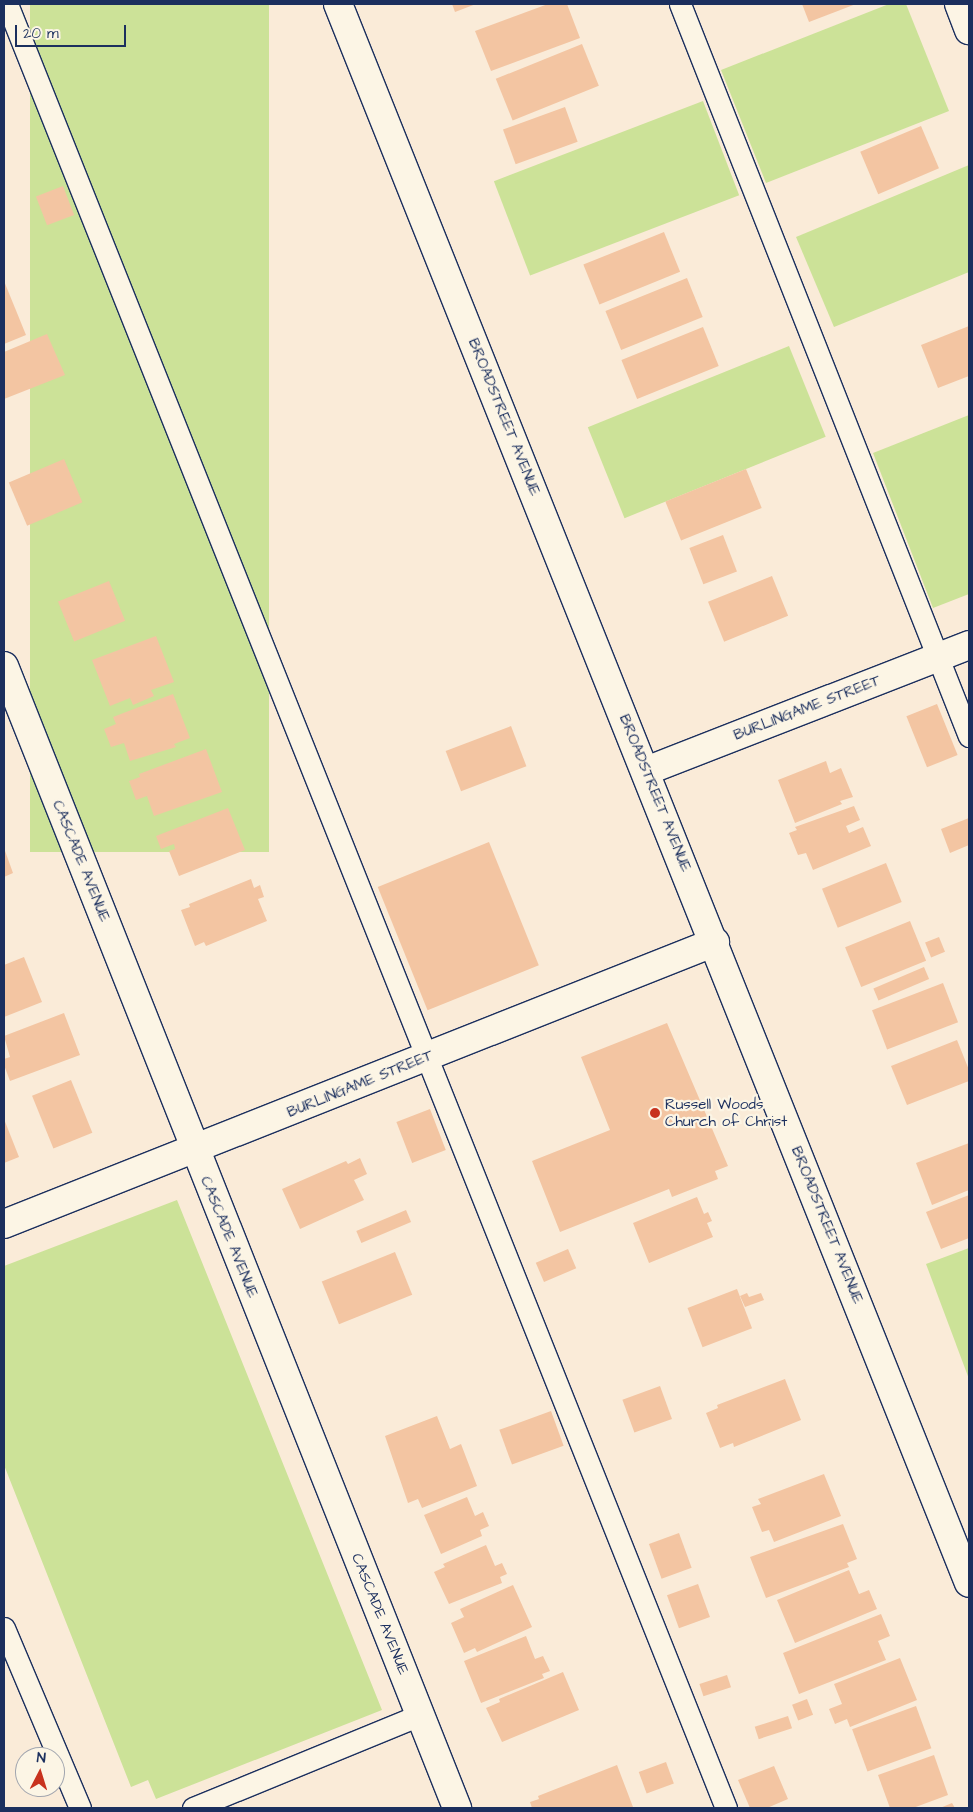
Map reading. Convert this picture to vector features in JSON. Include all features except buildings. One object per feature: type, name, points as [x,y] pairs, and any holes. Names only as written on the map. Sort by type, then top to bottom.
[{"type":"street","name":"BROADSTREET AVENUE","points":[[338,4],[715,942],[969,1583]]},
{"type":"street","points":[[959,4],[969,30]]},
{"type":"street","name":"BURLINGAME STREET","points":[[646,771],[969,646]]},
{"type":"street","name":"CASCADE AVENUE","points":[[4,666],[194,1150],[457,1808]]},
{"type":"street","name":"BURLINGAME STREET","points":[[4,1224],[715,942]]},
{"type":"lane","points":[[7,4],[726,1808]]},
{"type":"lane","points":[[680,4],[969,736]]},
{"type":"lane","points":[[4,1628],[80,1808]]},
{"type":"lane","points":[[193,1808],[420,1715]]},
{"type":"green space","points":[[30,4],[269,4],[269,852],[30,852]]},
{"type":"green space","points":[[889,4],[906,4],[949,111],[766,183],[721,70]]},
{"type":"green space","points":[[703,101],[739,195],[530,276],[494,181]]},
{"type":"green space","points":[[969,165],[969,272],[834,327],[796,237]]},
{"type":"green space","points":[[789,346],[826,437],[625,518],[588,427]]},
{"type":"green space","points":[[969,415],[969,594],[933,608],[873,453]]},
{"type":"green space","points":[[177,1200],[382,1710],[156,1799],[148,1780],[131,1787],[4,1465],[4,1266]]},
{"type":"green space","points":[[969,1248],[969,1379],[926,1264]]},
{"type":"place","name":"Russell Woods Church of Christ","points":[[655,1113]]}]
